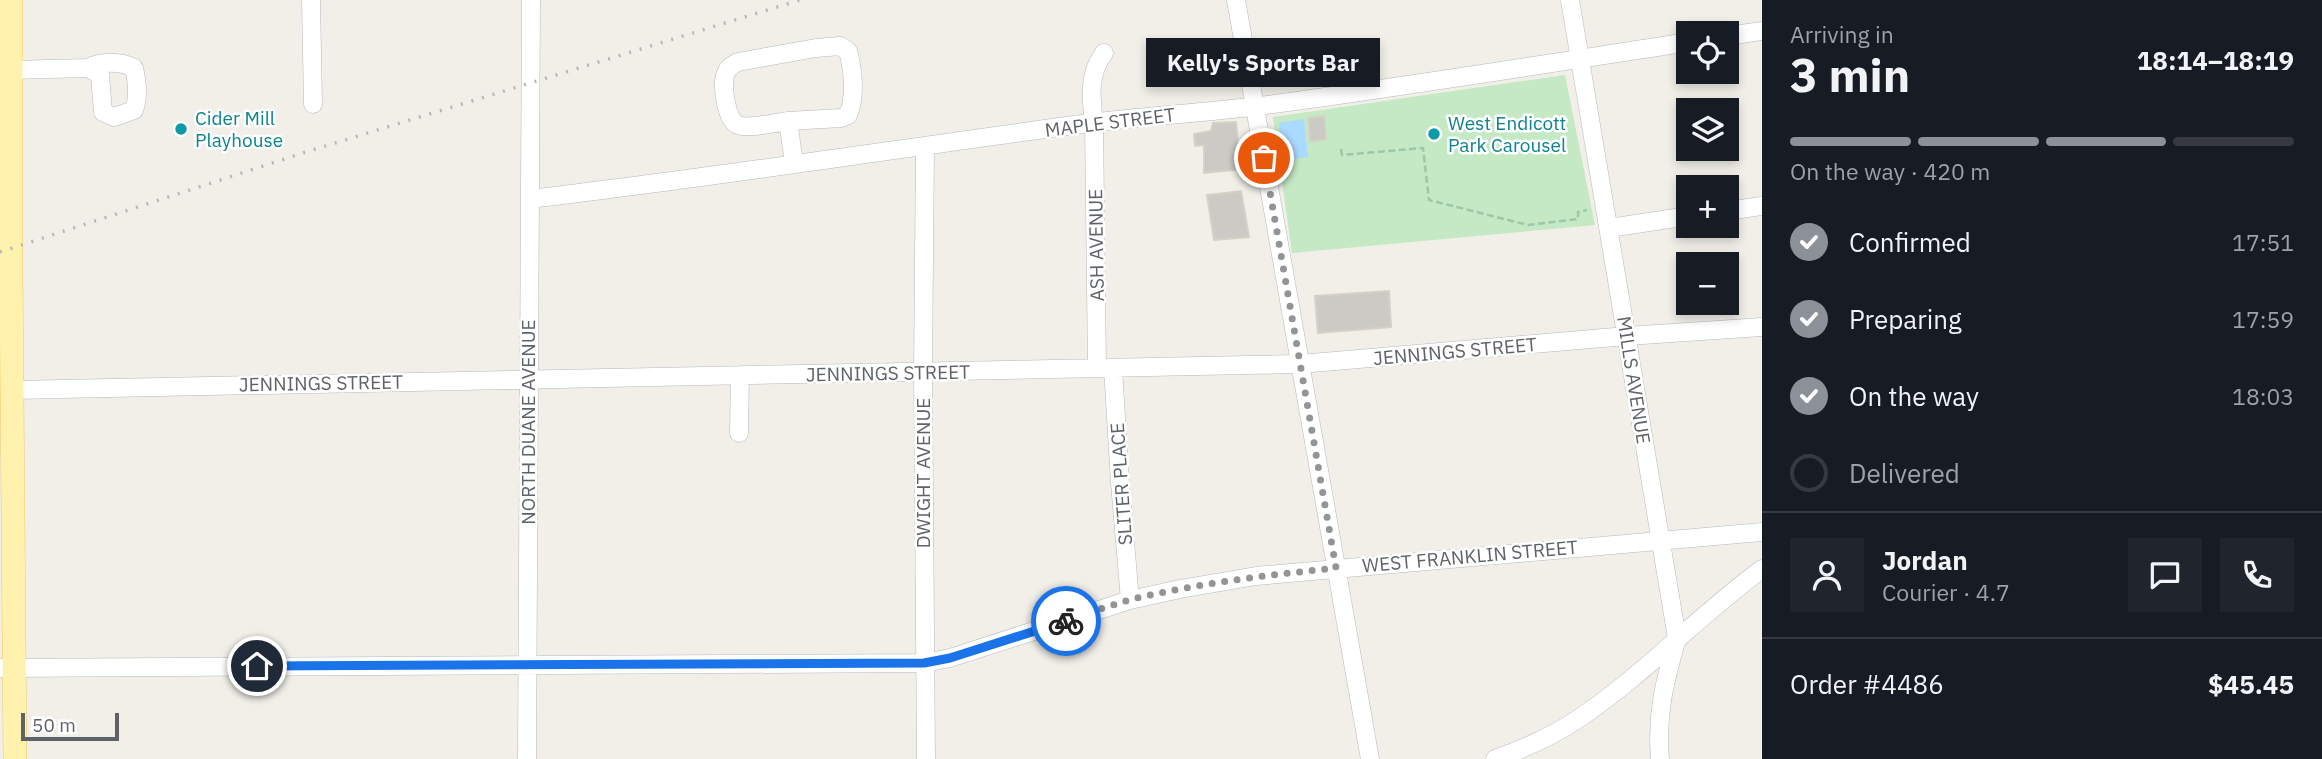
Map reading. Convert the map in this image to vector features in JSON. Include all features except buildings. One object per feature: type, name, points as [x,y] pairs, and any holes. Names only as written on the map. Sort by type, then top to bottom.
[{"type":"main road","points":[[11,0],[7,68],[13,390],[7,455],[7,668],[15,759]]},
{"type":"street","points":[[311,0],[313,103]]},
{"type":"street","name":"NORTH DUANE AVENUE","points":[[527,759],[531,0]]},
{"type":"street","points":[[1236,0],[1370,759]]},
{"type":"street","name":"MILLS AVENUE","points":[[1570,0],[1677,638],[1662,693],[1658,735],[1660,759]]},
{"type":"street","points":[[1739,34],[1762,31]]},
{"type":"street","name":"MAPLE STREET","points":[[530,200],[648,186],[1094,122],[1255,107],[1676,44]]},
{"type":"street","points":[[841,46],[848,51],[852,62],[852,106],[848,115],[841,118],[788,121],[739,126],[732,121],[727,112],[724,76],[729,68],[738,62],[816,48],[841,46]]},
{"type":"street","name":"ASH AVENUE","points":[[1104,53],[1094,71],[1091,90],[1105,368]]},
{"type":"street","points":[[7,68],[89,68]]},
{"type":"street","points":[[788,121],[794,163]]},
{"type":"street","name":"DWIGHT AVENUE","points":[[925,146],[923,373],[926,759]]},
{"type":"street","points":[[1739,209],[1762,206]]},
{"type":"street","points":[[1609,228],[1676,218]]},
{"type":"street","name":"JENNINGS STREET","points":[[13,390],[1300,364],[1762,327]]},
{"type":"street","name":"SLITER PLACE","points":[[1105,368],[1120,483],[1130,600]]},
{"type":"street","points":[[739,433],[740,375]]},
{"type":"street","name":"WEST FRANKLIN STREET","points":[[7,668],[924,663],[950,658],[1130,600],[1256,576],[1762,532]]},
{"type":"street","points":[[1495,759],[1520,750],[1576,721],[1618,690],[1762,569]]},
{"type":"path","points":[[1340,149],[1342,155],[1423,148],[1429,200],[1528,225],[1578,219],[1578,212],[1587,211]]},
{"type":"green space","points":[[1565,75],[1595,225],[1292,253],[1273,117]]},
{"type":"water","points":[[1304,119],[1308,157],[1283,160],[1279,123]]},
{"type":"railway","points":[[0,252],[306,152],[800,0]]},
{"type":"way so far","points":[[1066,621],[1130,600],[1180,589],[1256,576],[1336,568],[1264,158]]},
{"type":"place","name":"Cider Mill Playhouse","points":[[181,129]]},
{"type":"place","name":"West Endicott Park Carousel","points":[[1434,134]]},
{"type":"place","name":"Kelly's Sports Bar","points":[[1264,158]]},
{"type":"route","points":[[257,666],[924,663],[950,658],[1066,621]]}]
